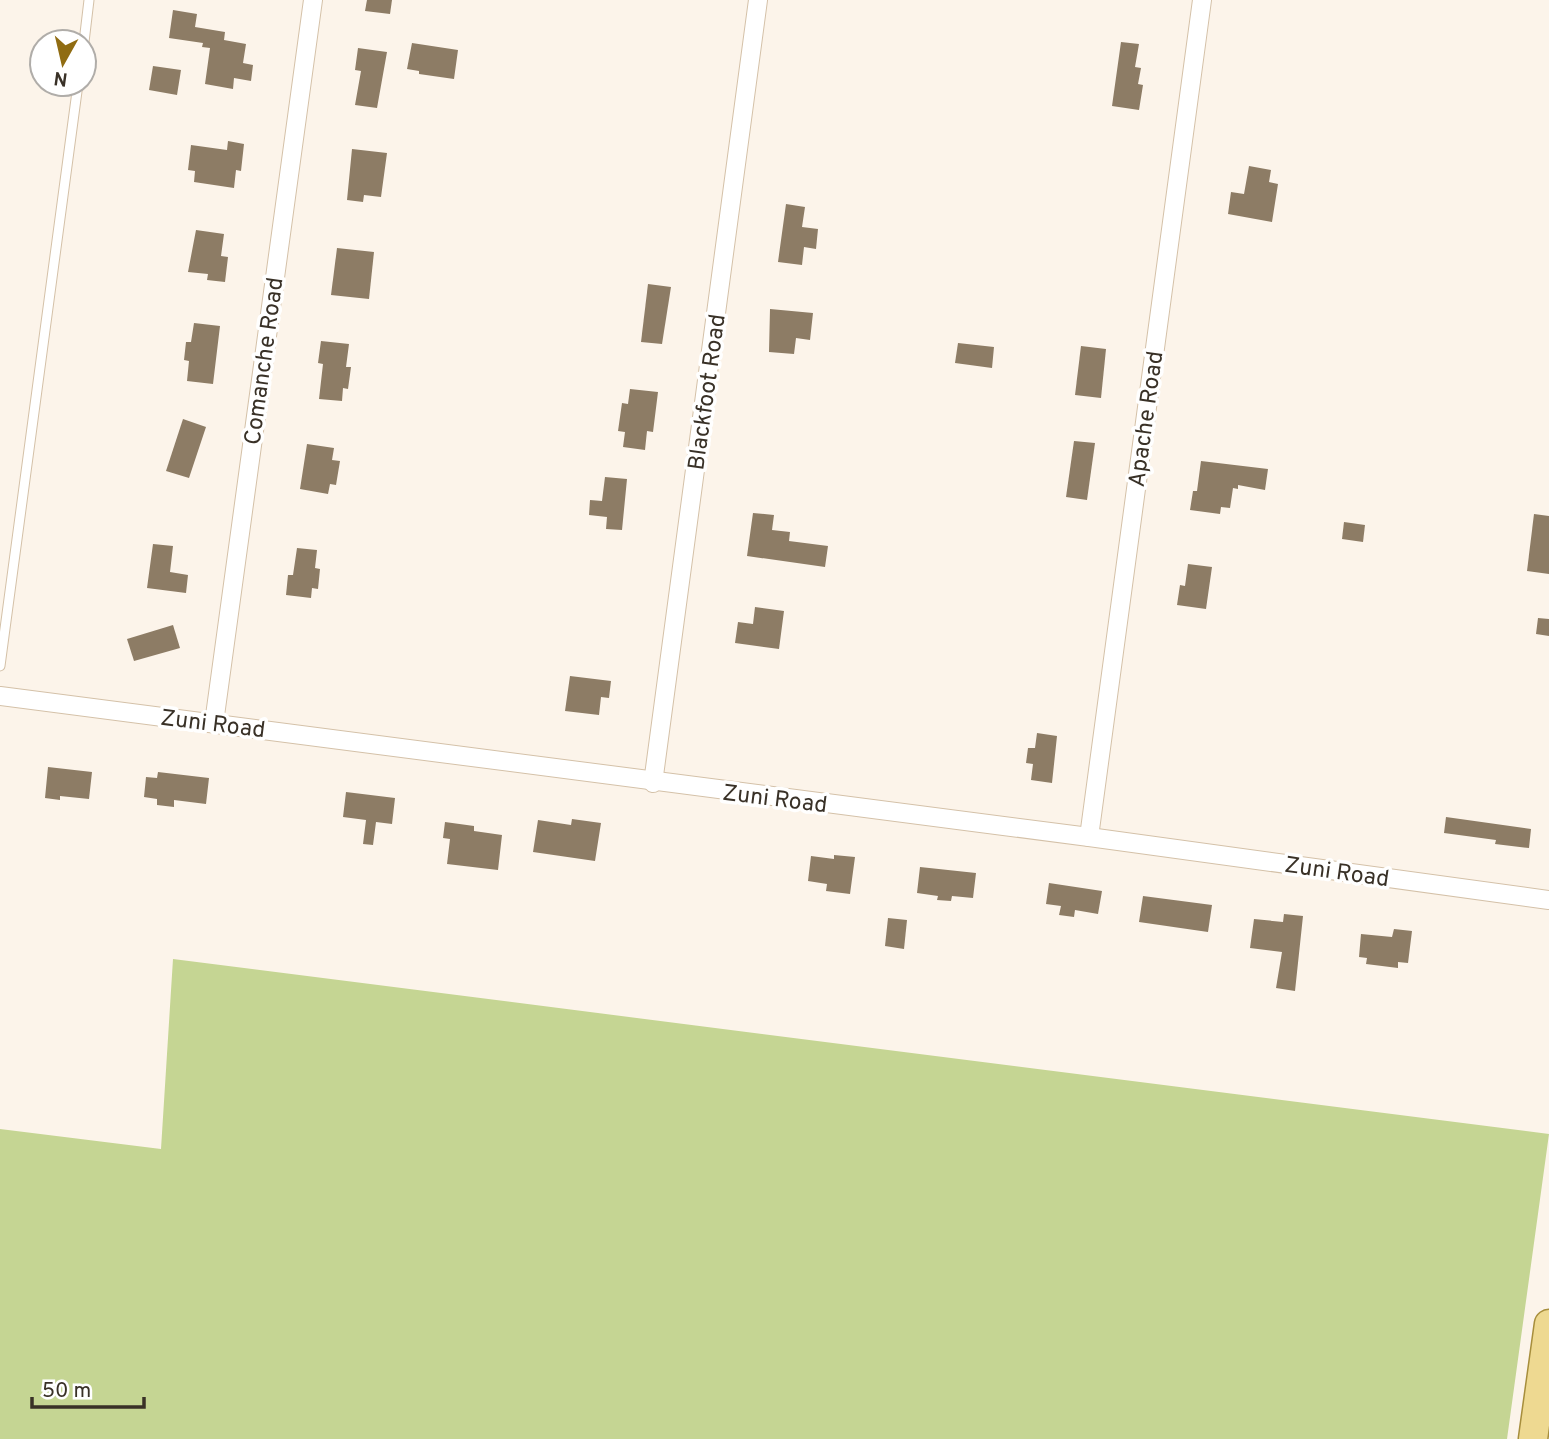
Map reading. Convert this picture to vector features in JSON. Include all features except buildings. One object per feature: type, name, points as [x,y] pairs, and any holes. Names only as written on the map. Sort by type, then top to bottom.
[{"type":"main road","points":[[1533,1439],[1549,1324]]},
{"type":"street","name":"Comanche Road","points":[[214,723],[313,0]]},
{"type":"street","name":"Blackfoot Road","points":[[653,783],[758,0]]},
{"type":"street","name":"Apache Road","points":[[1089,837],[1202,0]]},
{"type":"street","name":"Zuni Road","points":[[0,696],[653,783],[1089,837],[1549,900]]},
{"type":"lane","points":[[86,28],[89,0]]},
{"type":"lane","points":[[0,666],[76,98]]},
{"type":"green space","points":[[173,959],[1549,1134],[1507,1439],[0,1439],[0,1129],[161,1149]]}]
